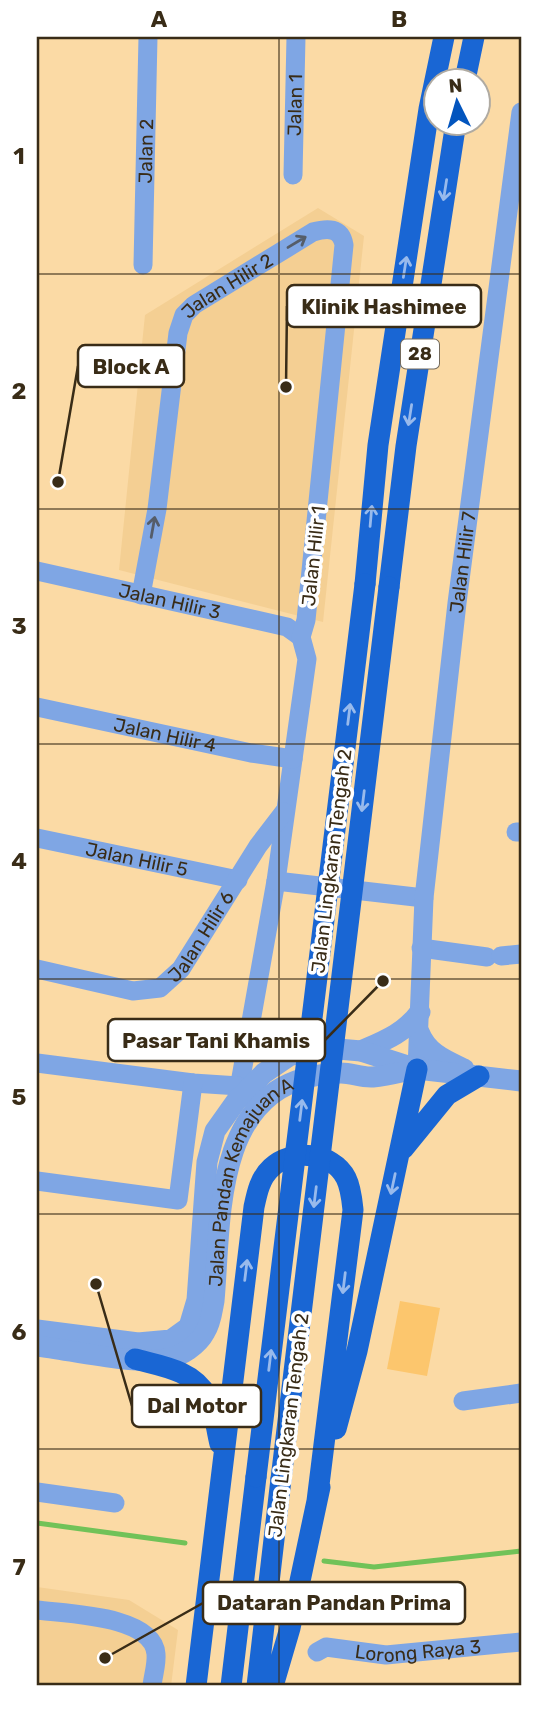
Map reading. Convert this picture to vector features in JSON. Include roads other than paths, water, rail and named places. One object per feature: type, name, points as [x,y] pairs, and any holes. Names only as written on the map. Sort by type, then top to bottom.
[{"type":"highway","name":"Jalan Lingkaran Tengah 2","points":[[231,1686],[365,584],[378,446],[429,108],[444,37]]},
{"type":"highway","points":[[468,66],[474,37]]},
{"type":"highway","name":"Jalan Lingkaran Tengah 2","points":[[257,1686],[405,446],[454,136]]},
{"type":"highway","points":[[273,1686],[290,1628],[317,1501],[358,1351],[417,1069]]},
{"type":"highway","points":[[399,1154],[447,1095],[479,1076]]},
{"type":"highway","points":[[196,1686],[254,1207],[260,1185],[271,1168],[286,1158],[304,1154],[318,1156],[335,1164],[346,1177],[353,1210],[317,1501]]},
{"type":"highway","points":[[135,1359],[182,1373],[198,1383],[209,1397],[223,1460]]},
{"type":"street","name":"Jalan 2","points":[[143,265],[148,37]]},
{"type":"street","name":"Jalan 1","points":[[293,175],[296,37]]},
{"type":"street","name":"Jalan Hilir 7","points":[[417,1069],[424,898],[485,374],[521,112]]},
{"type":"street","name":"Jalan Hilir 2","points":[[141,595],[157,509],[178,333],[184,315],[194,305],[313,232],[324,229],[337,231]]},
{"type":"street","name":"Jalan Hilir 1","points":[[238,1093],[276,881],[307,659],[301,637],[306,620],[344,245],[342,236],[337,231]]},
{"type":"street","name":"Jalan Hilir 3","points":[[37,571],[287,627],[301,637]]},
{"type":"street","name":"Jalan Hilir 4","points":[[37,707],[251,753],[293,759]]},
{"type":"street","name":"Jalan Hilir 6","points":[[37,969],[133,991],[160,988],[181,969],[258,846],[286,809]]},
{"type":"street","name":"Jalan Hilir 5","points":[[37,838],[238,880]]},
{"type":"street","points":[[276,881],[424,898]]},
{"type":"street","points":[[421,948],[494,957],[521,954]]},
{"type":"street","points":[[361,1051],[398,1033],[412,1022],[419,1022],[423,1043],[431,1052],[479,1076]]},
{"type":"street","name":"Jalan Pandan Kemajuan A","points":[[37,1330],[138,1343],[171,1340],[189,1327],[197,1300],[206,1162],[218,1125],[238,1093],[289,1056],[302,1052],[338,1049],[361,1051],[417,1069],[521,1081]]},
{"type":"street","points":[[37,1063],[192,1083],[238,1093]]},
{"type":"street","name":"Jalan Pandan Kemajuan A","points":[[37,1346],[135,1359],[167,1359],[188,1351],[205,1333],[214,1301],[226,1174],[231,1152],[251,1115],[278,1091],[309,1077],[341,1073],[372,1077],[417,1069]]},
{"type":"street","points":[[37,1181],[178,1199],[192,1083]]},
{"type":"street","points":[[463,1401],[521,1393]]},
{"type":"street","points":[[37,1492],[115,1503]]},
{"type":"street","points":[[37,1610],[125,1622],[145,1634],[156,1652],[152,1686]]},
{"type":"street","name":"Lorong Raya 3","points":[[317,1652],[326,1647],[386,1655],[521,1642]]},
{"type":"waterway","points":[[37,1523],[185,1543]]},
{"type":"waterway","points":[[324,1561],[374,1567],[521,1551]]},
{"type":"place","name":"Klinik Hashimee","points":[[286,387]]},
{"type":"place","name":"Block A","points":[[58,482]]},
{"type":"place","name":"Pasar Tani Khamis","points":[[383,981]]},
{"type":"place","name":"Dal Motor","points":[[96,1284]]},
{"type":"place","name":"Dataran Pandan Prima","points":[[105,1658]]}]
